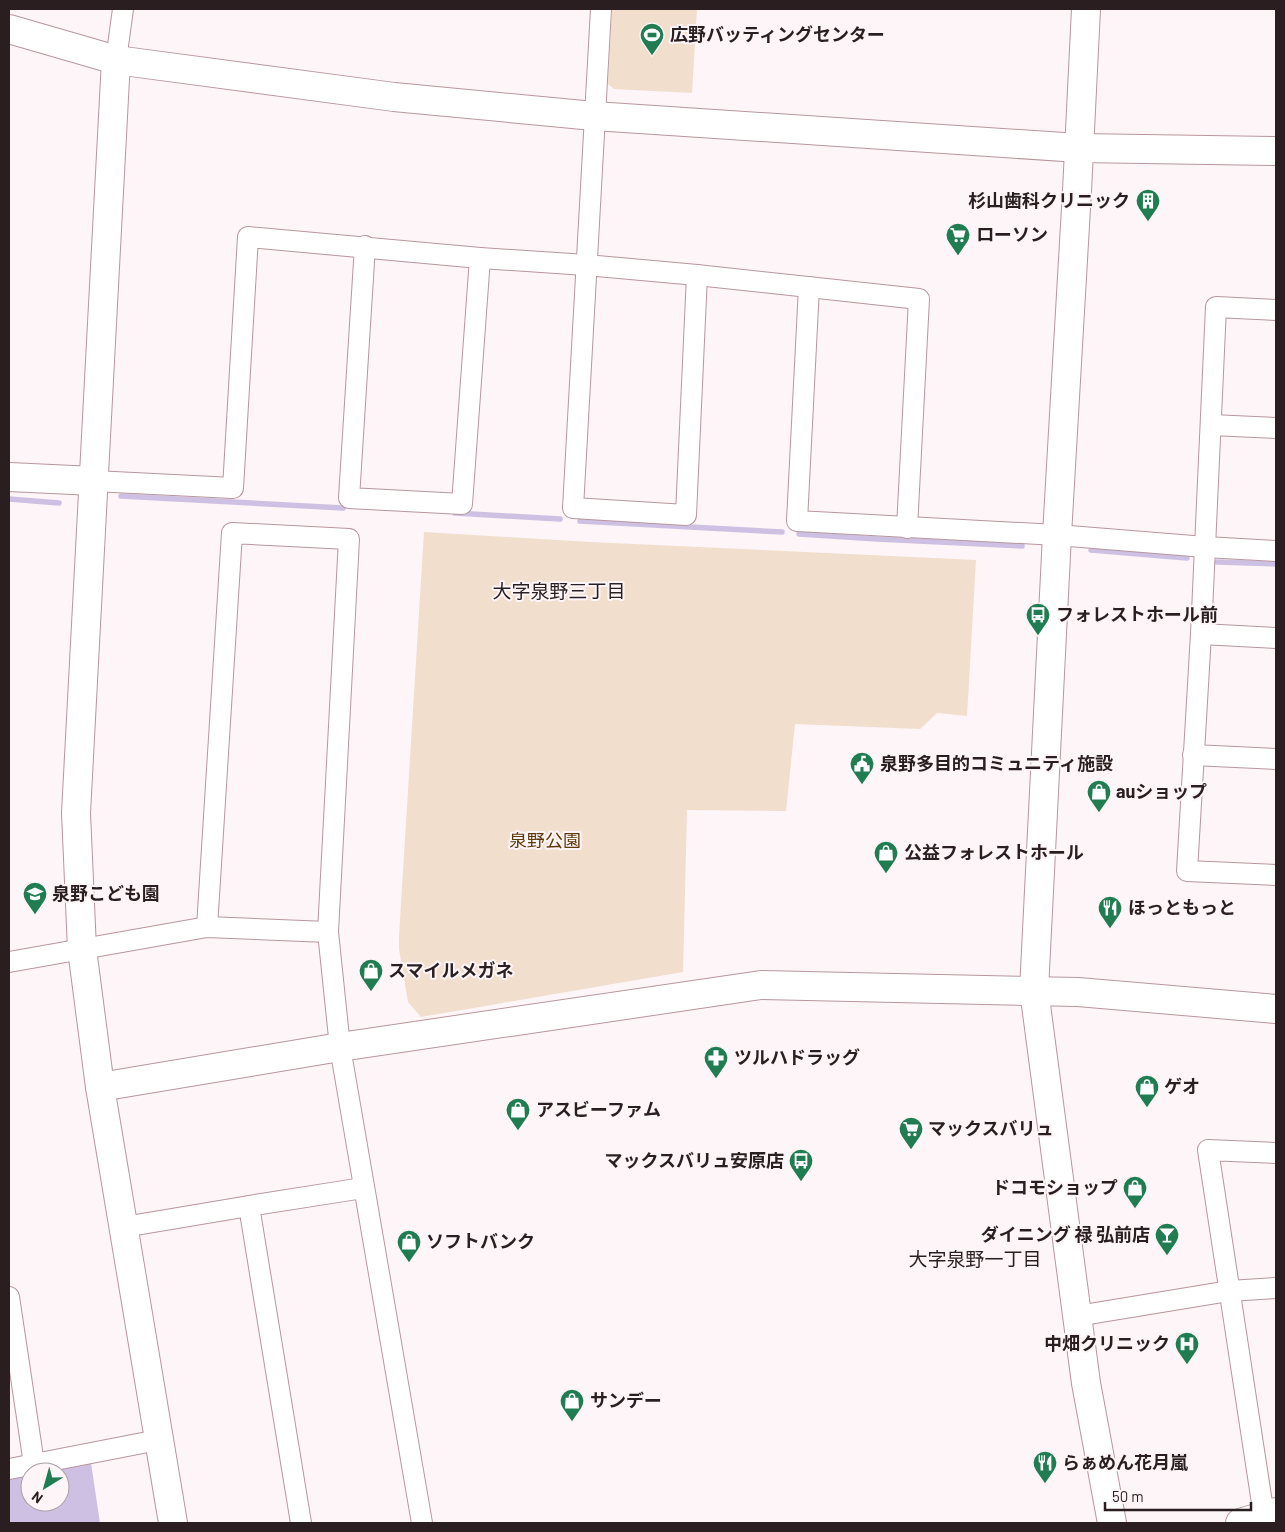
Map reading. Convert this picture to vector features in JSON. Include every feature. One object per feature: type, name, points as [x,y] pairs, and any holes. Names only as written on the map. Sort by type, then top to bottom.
[{"type":"street","points":[[123,9],[116,60],[76,813],[82,949],[100,1087],[173,1523]]},
{"type":"street","points":[[601,9],[573,508],[686,515],[697,276]]},
{"type":"street","points":[[1086,9],[1034,990],[1086,1383],[1112,1523]]},
{"type":"street","points":[[9,29],[116,60],[394,97],[594,116],[1079,148],[1276,152]]},
{"type":"street","points":[[9,477],[233,488],[248,237],[365,246],[480,258],[586,265],[919,299],[907,528]]},
{"type":"street","points":[[365,246],[349,498],[462,504],[480,258]]},
{"type":"street","points":[[809,287],[797,522],[1057,535],[1205,547],[1276,550]]},
{"type":"street","points":[[1276,310],[1216,307],[1201,634],[1186,871],[1276,875]]},
{"type":"street","points":[[1211,425],[1276,428]]},
{"type":"street","points":[[207,927],[232,533],[349,539],[328,932],[340,1047],[422,1523]]},
{"type":"street","points":[[1201,634],[1276,638]]},
{"type":"street","points":[[1193,755],[1276,759]]},
{"type":"street","points":[[9,962],[207,927],[328,932]]},
{"type":"street","points":[[100,1087],[340,1047],[761,985],[1078,992],[1276,1009]]},
{"type":"street","points":[[1260,1517],[1230,1290],[1208,1150],[1276,1153]]},
{"type":"street","points":[[124,1227],[363,1188]]},
{"type":"street","points":[[249,1206],[301,1523]]},
{"type":"street","points":[[1077,1316],[1230,1290],[1276,1288]]},
{"type":"street","points":[[9,1297],[34,1462]]},
{"type":"street","points":[[44,1462],[158,1440]]},
{"type":"green space","name":"広野バッティングセンター","points":[[612,9],[697,9],[692,93],[614,89],[608,84]]},
{"type":"green space","name":"泉野公園","points":[[424,532],[590,542],[976,560],[967,716],[937,713],[920,729],[795,724],[786,811],[687,810],[683,972],[421,1017],[408,1002],[399,949],[399,936]]},
{"type":"shaded area","points":[[91,1463],[100,1523],[9,1523],[9,1477],[20,1474],[20,1512],[70,1512],[70,1466]]},
{"type":"waterway","points":[[121,496],[343,508]]},
{"type":"waterway","points":[[9,499],[59,503]]},
{"type":"waterway","points":[[455,513],[560,519]]},
{"type":"waterway","points":[[580,521],[782,532]]},
{"type":"waterway","points":[[799,534],[1022,546]]},
{"type":"waterway","points":[[1091,550],[1187,558]]},
{"type":"waterway","points":[[1217,562],[1276,564]]},
{"type":"place","name":"広野バッティングセンター","points":[[652,56]]},
{"type":"place","name":"杉山歯科クリニック","points":[[1148,222]]},
{"type":"place","name":"ローソン","points":[[958,256]]},
{"type":"place","name":"フォレストホール前","points":[[1038,636]]},
{"type":"place","name":"泉野多目的コミュニティ施設","points":[[862,785]]},
{"type":"place","name":"auショップ","points":[[1099,813]]},
{"type":"place","name":"公益フォレストホール","points":[[886,874]]},
{"type":"place","name":"泉野こども園","points":[[35,915]]},
{"type":"place","name":"ほっともっと","points":[[1110,929]]},
{"type":"place","name":"スマイルメガネ","points":[[371,992]]},
{"type":"place","name":"ツルハドラッグ","points":[[716,1079]]},
{"type":"place","name":"ゲオ","points":[[1147,1108]]},
{"type":"place","name":"アスビーファム","points":[[518,1131]]},
{"type":"place","name":"マックスバリュ","points":[[911,1150]]},
{"type":"place","name":"マックスバリュ安原店","points":[[801,1182]]},
{"type":"place","name":"ドコモショップ","points":[[1135,1209]]},
{"type":"place","name":"ダイニング 禄 弘前店","points":[[1167,1256]]},
{"type":"place","name":"ソフトバンク","points":[[409,1263]]},
{"type":"place","name":"中畑クリニック","points":[[1187,1365]]},
{"type":"place","name":"サンデー","points":[[572,1422]]},
{"type":"place","name":"らぁめん花月嵐","points":[[1045,1484]]},
{"type":"district","name":"大字泉野三丁目","points":[[559,591]]},
{"type":"district","name":"大字泉野一丁目","points":[[975,1259]]}]
